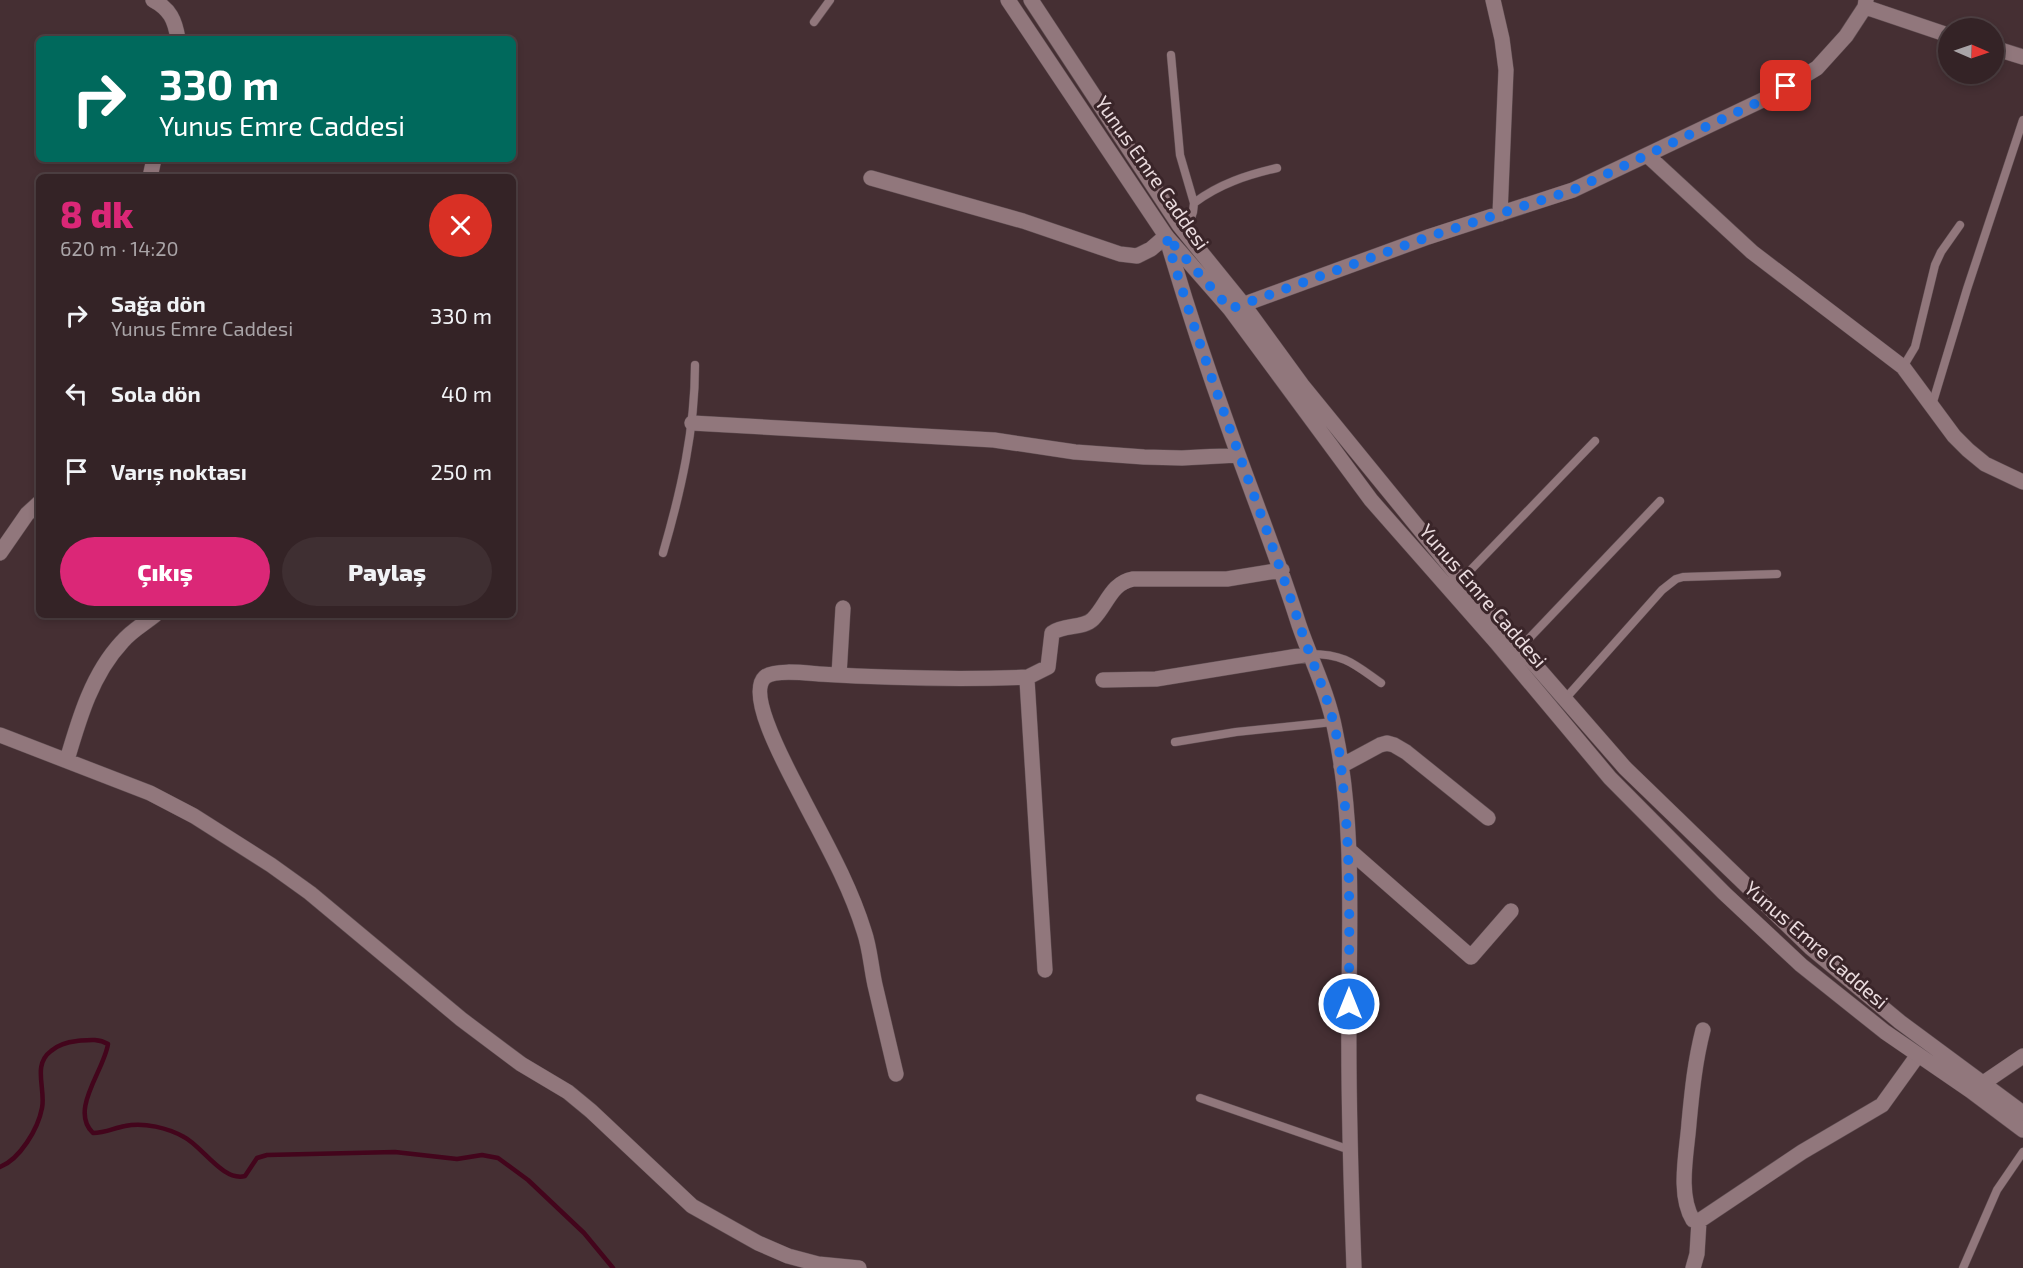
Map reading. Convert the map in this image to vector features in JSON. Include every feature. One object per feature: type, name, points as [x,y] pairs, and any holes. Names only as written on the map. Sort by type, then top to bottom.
[{"type":"street","points":[[153,0],[170,13],[176,23],[178,36]]},
{"type":"street","name":"Yunus Emre Caddesi","points":[[1008,0],[1166,236],[1237,306],[1461,580],[1625,768],[1811,948],[1977,1087],[2023,1130]]},
{"type":"street","name":"Yunus Emre Caddesi","points":[[1031,0],[1186,233],[1371,500],[1496,642],[1610,778],[1724,893],[1801,965],[1885,1032],[1918,1055],[2023,1113]]},
{"type":"street","points":[[1492,0],[1502,39],[1506,70],[1500,214]]},
{"type":"street","points":[[1237,306],[1428,237],[1573,190],[1771,96],[1817,68],[1846,36],[1866,4],[1938,31]]},
{"type":"street","points":[[2004,51],[2023,57]]},
{"type":"street","points":[[1647,155],[1752,252],[1903,367],[1954,436],[1968,450],[1985,464],[2023,482]]},
{"type":"street","points":[[871,178],[1023,221],[1120,254],[1137,256],[1151,249],[1166,236],[1188,311],[1238,455],[1325,691],[1333,722],[1341,766],[1349,850],[1350,1150],[1354,1268]]},
{"type":"street","points":[[692,423],[994,440],[1075,452],[1144,457],[1182,458],[1238,455]]},
{"type":"street","points":[[0,553],[27,514],[36,506]]},
{"type":"street","points":[[896,1074],[865,934],[855,904],[837,864],[774,741],[760,697],[760,685],[765,677],[790,672],[941,680],[1028,677],[1048,667],[1052,633],[1067,626],[1092,620],[1112,592],[1125,580],[1227,579],[1282,570]]},
{"type":"street","points":[[839,675],[843,608]]},
{"type":"street","points":[[67,760],[81,714],[102,668],[122,641],[151,618]]},
{"type":"street","points":[[1103,680],[1156,679],[1311,654]]},
{"type":"street","points":[[1028,677],[1044,970]]},
{"type":"street","points":[[0,735],[150,793],[194,816],[272,865],[310,893],[371,946],[520,1064],[568,1092],[692,1206],[758,1243],[788,1256],[818,1264],[859,1268]]},
{"type":"street","points":[[1341,766],[1380,745],[1394,745],[1406,752],[1488,818]]},
{"type":"street","points":[[1349,850],[1471,957],[1511,912]]},
{"type":"street","points":[[1703,1030],[1695,1060],[1684,1172],[1688,1212],[1693,1220],[1699,1221],[1802,1152],[1882,1105],[1918,1055]]},
{"type":"street","points":[[1977,1087],[2023,1056]]},
{"type":"street","points":[[1693,1268],[1697,1254],[1699,1221]]},
{"type":"lane","points":[[814,22],[830,0]]},
{"type":"lane","points":[[1171,55],[1180,155],[1194,202],[1186,233]]},
{"type":"lane","points":[[1931,406],[2023,120]]},
{"type":"lane","points":[[1194,202],[1212,189],[1277,168]]},
{"type":"lane","points":[[1903,367],[1915,347],[1935,265],[1941,252],[1960,225]]},
{"type":"lane","points":[[663,553],[686,468],[692,423],[695,366]]},
{"type":"lane","points":[[1461,580],[1595,441]]},
{"type":"lane","points":[[1520,648],[1660,501]]},
{"type":"lane","points":[[1565,699],[1662,590],[1676,579],[1696,576],[1777,574]]},
{"type":"lane","points":[[1311,654],[1332,654],[1351,661],[1381,683]]},
{"type":"lane","points":[[1174,742],[1236,732],[1333,722]]},
{"type":"lane","points":[[1200,1098],[1350,1150]]},
{"type":"lane","points":[[1963,1268],[1997,1190],[2023,1152]]},
{"type":"waterway","points":[[0,1167],[21,1150],[37,1125],[43,1101],[41,1070],[45,1057],[63,1044],[97,1040],[108,1044],[86,1102],[87,1124],[93,1133],[132,1125],[148,1125],[171,1131],[191,1142],[221,1169],[237,1176],[245,1176],[257,1158],[267,1155],[395,1152],[457,1159],[482,1155],[498,1158],[528,1180],[584,1233],[613,1268]]},
{"type":"route","points":[[1349,1004],[1349,850],[1335,729],[1325,691],[1300,629],[1282,570],[1217,396],[1188,311],[1166,236],[1230,309],[1428,237],[1573,190],[1771,96],[1786,86]]}]
